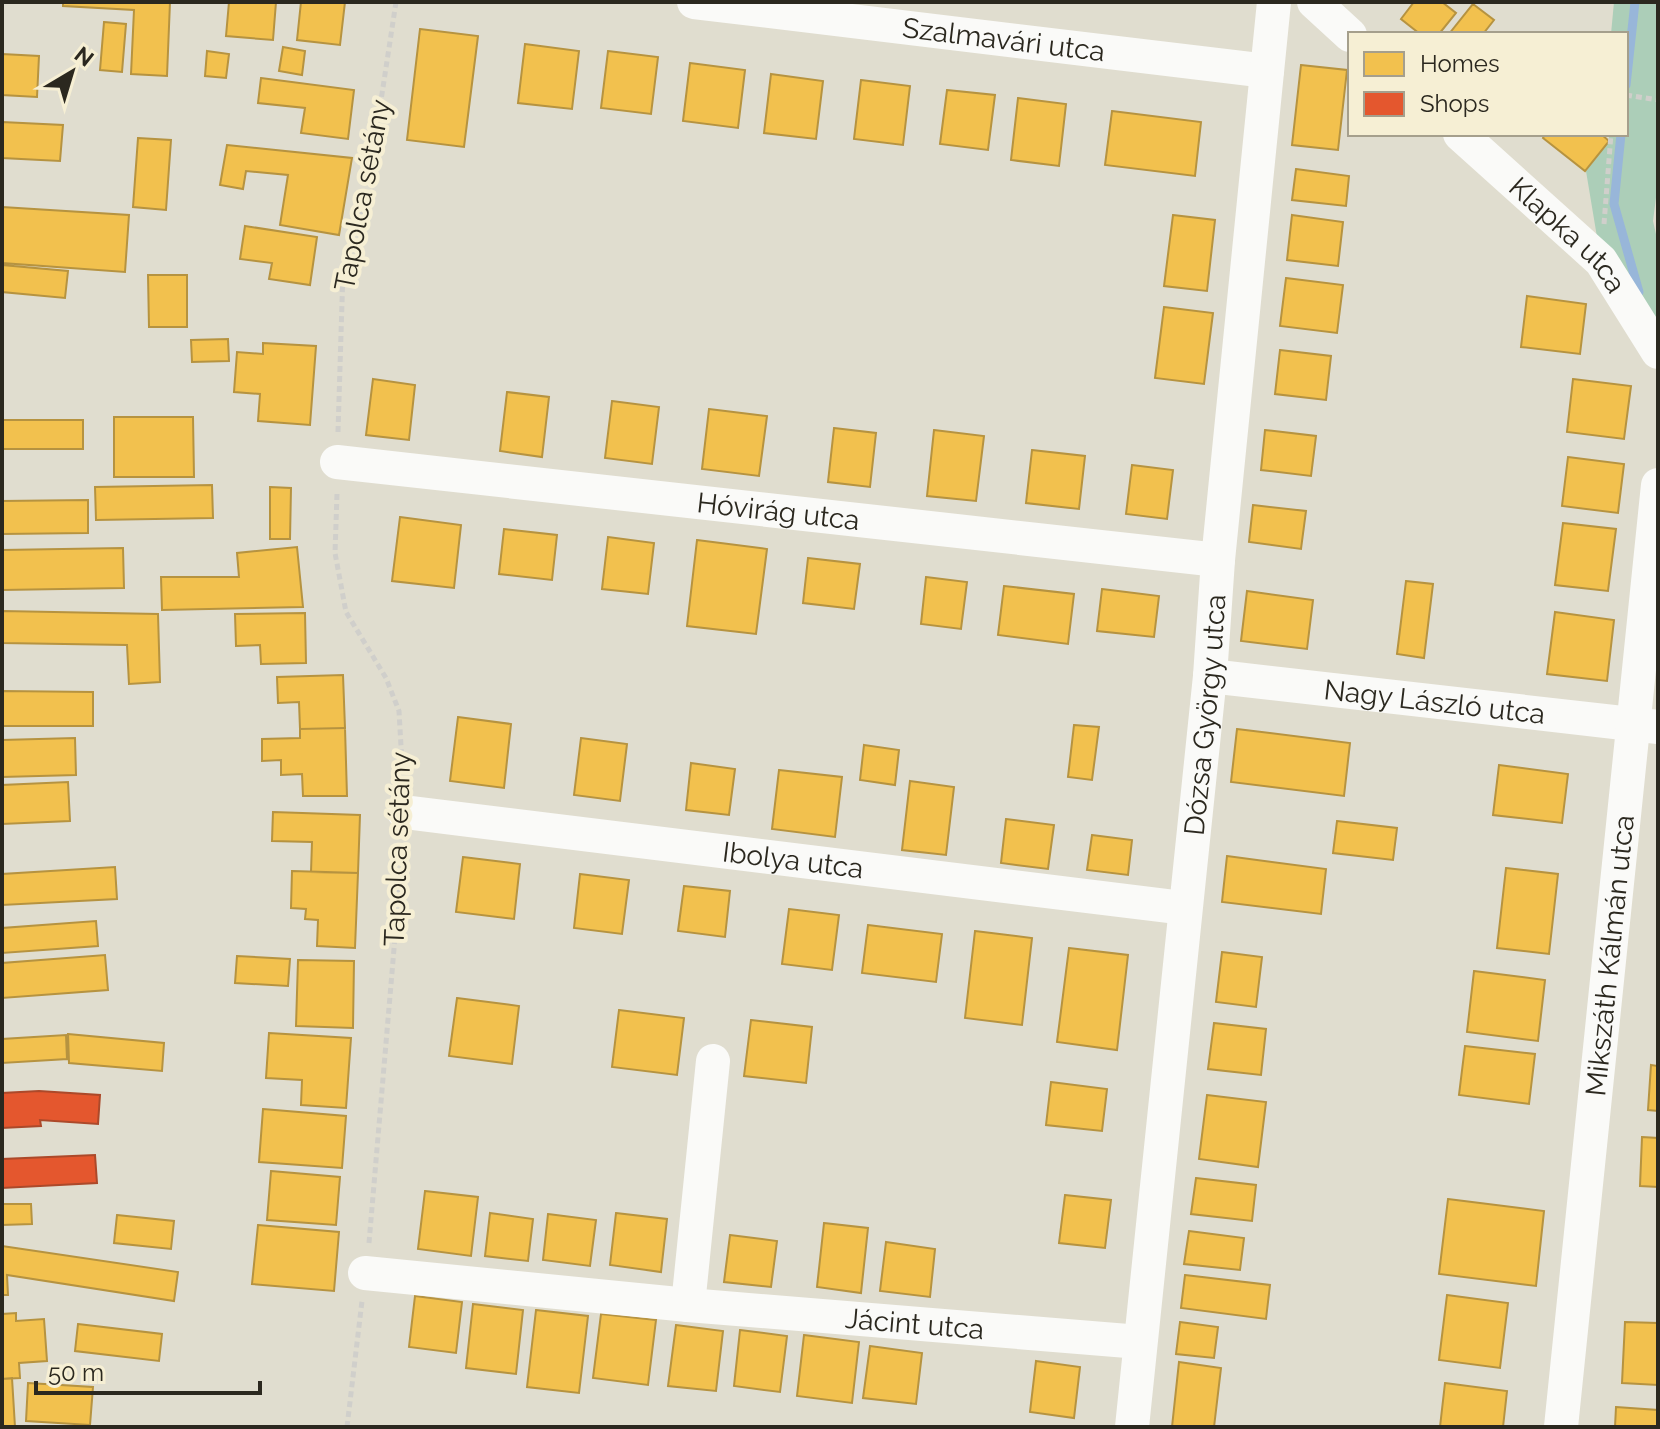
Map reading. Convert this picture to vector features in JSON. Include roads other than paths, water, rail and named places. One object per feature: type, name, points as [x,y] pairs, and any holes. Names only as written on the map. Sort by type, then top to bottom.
[{"type":"street","name":"Szalmavári utca","points":[[694,2],[731,4],[1267,71]]},
{"type":"street","name":"Dózsa György utca","points":[[1132,1427],[1210,676],[1218,560],[1274,2]]},
{"type":"street","points":[[1314,2],[1348,33]]},
{"type":"street","name":"Klapka utca","points":[[1462,136],[1601,261],[1658,352]]},
{"type":"street","name":"Hóvirág utca","points":[[337,462],[1218,560]]},
{"type":"street","name":"Mikszáth Kálmán utca","points":[[1561,1427],[1646,726],[1658,485]]},
{"type":"street","name":"Nagy László utca","points":[[1210,676],[1646,726]]},
{"type":"street","name":"Ibolya utca","points":[[404,812],[1184,908]]},
{"type":"street","points":[[688,1305],[713,1061]]},
{"type":"street","name":"Jácint utca","points":[[365,1273],[688,1305],[1140,1342]]},
{"type":"waterway","points":[[1628,67],[1635,2]]},
{"type":"waterway","points":[[1621,136],[1614,204],[1639,292]]}]
